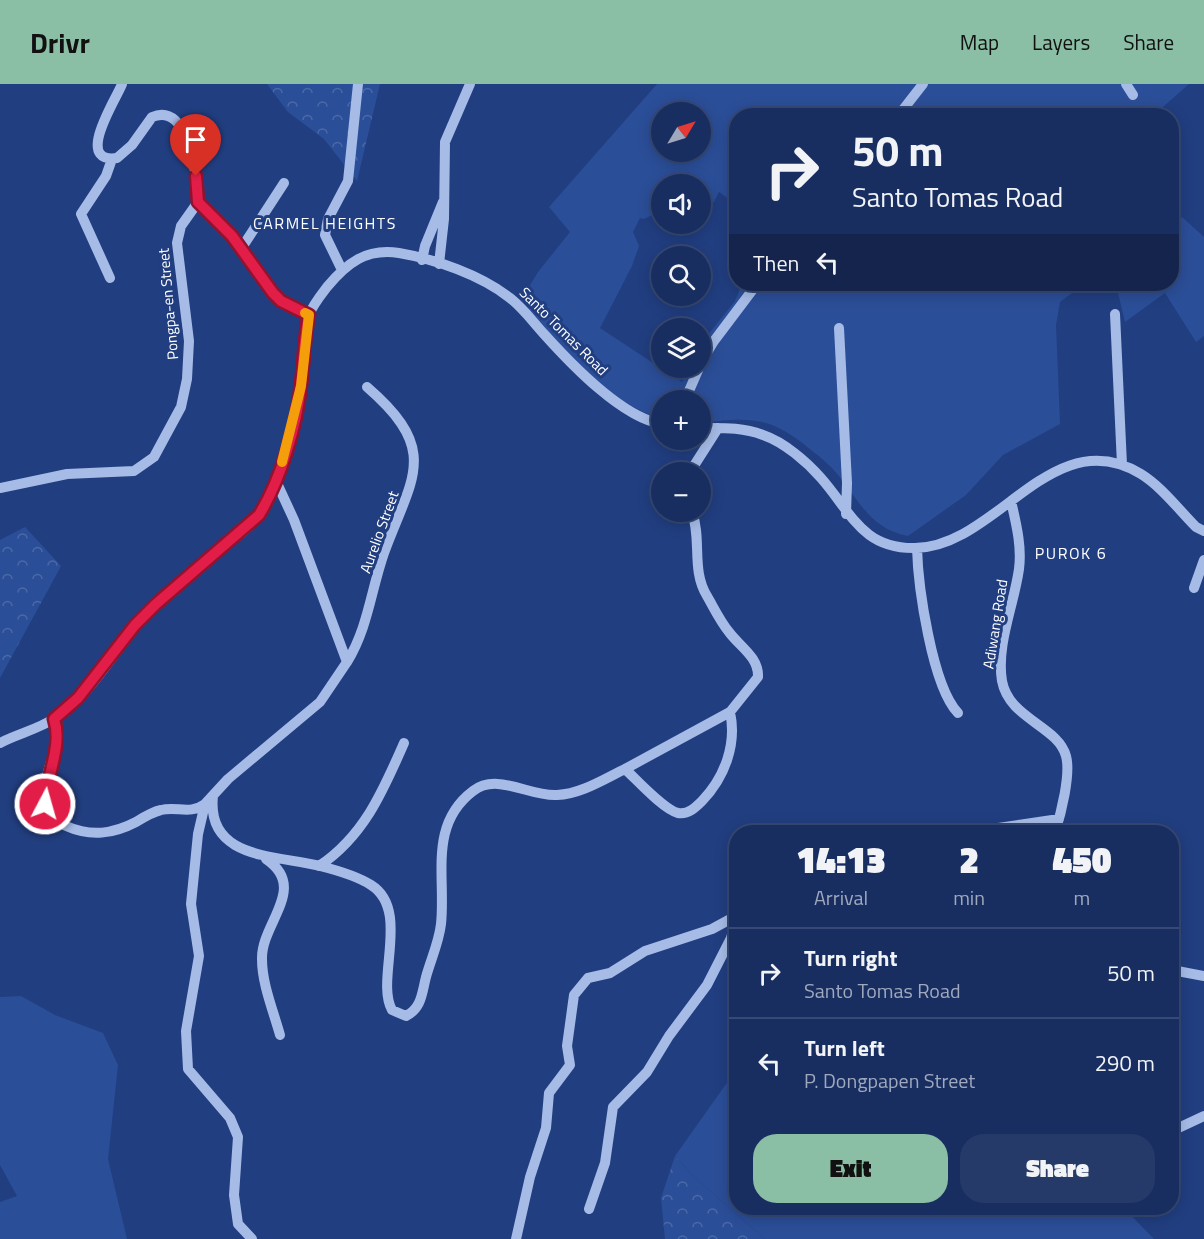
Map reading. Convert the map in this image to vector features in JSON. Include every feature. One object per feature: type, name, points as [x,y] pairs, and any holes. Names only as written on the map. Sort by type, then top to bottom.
[{"type":"street","points":[[111,159],[101,152],[97,142],[100,129],[122,84]]},
{"type":"street","points":[[342,270],[325,235],[328,219],[348,181],[358,84]]},
{"type":"street","points":[[439,264],[445,196],[445,142],[470,84]]},
{"type":"street","points":[[904,108],[923,84]]},
{"type":"street","points":[[1126,84],[1133,95]]},
{"type":"street","points":[[111,159],[126,152],[152,117],[167,116],[180,127],[187,139],[196,176],[198,202],[242,249],[273,293],[281,301],[309,315]]},
{"type":"street","points":[[110,278],[81,214],[109,171],[111,159]]},
{"type":"street","points":[[242,249],[284,183]]},
{"type":"street","points":[[423,260],[425,246],[445,196]]},
{"type":"street","name":"Pongpa-en Street","points":[[0,488],[67,474],[134,471],[154,457],[181,407],[186,379],[189,341],[177,243],[181,226],[198,202]]},
{"type":"street","name":"Santo Tomas Road","points":[[0,743],[54,719],[85,690],[135,625],[156,604],[208,558],[248,527],[259,515],[276,481],[301,386],[309,315],[316,301],[342,270],[366,254],[380,251],[423,260],[477,278],[510,298],[557,349],[603,391],[651,422]]},
{"type":"street","points":[[711,346],[752,291]]},
{"type":"street","points":[[1115,314],[1122,465]]},
{"type":"street","points":[[839,328],[848,483],[846,514]]},
{"type":"street","name":"Aurelio Street","points":[[209,800],[228,779],[320,702],[347,662],[364,628],[384,554],[411,487],[414,460],[403,424],[390,407],[367,387]]},
{"type":"street","points":[[711,428],[736,427],[766,435],[821,478],[846,514],[878,540],[900,547],[917,548],[944,541],[977,526],[1054,470],[1081,463],[1122,465],[1154,483],[1196,527],[1204,531]]},
{"type":"street","points":[[696,462],[718,428]]},
{"type":"street","points":[[276,481],[294,520],[347,662]]},
{"type":"street","name":"Adiwang Road","points":[[1011,501],[1020,546],[1019,569],[1003,653],[1002,680],[1010,700],[1057,742],[1066,755],[1057,825]]},
{"type":"street","points":[[263,857],[319,866],[372,885],[384,901],[390,929],[387,999],[392,1011],[406,1016],[420,1002],[437,944],[442,907],[441,841],[445,828],[459,806],[472,792],[485,786],[507,785],[530,792],[559,795],[572,793],[625,769],[730,712],[756,680],[757,666],[729,632],[700,584],[695,522]]},
{"type":"street","points":[[917,548],[922,610],[945,695],[958,713]]},
{"type":"street","points":[[1194,588],[1204,560]]},
{"type":"street","points":[[625,769],[667,807],[676,813],[688,812],[708,795],[723,770],[732,741],[730,712]]},
{"type":"street","points":[[54,719],[57,728],[56,746],[48,772],[45,804],[50,815],[57,822],[83,832],[107,833],[164,809],[192,811],[209,800]]},
{"type":"street","points":[[319,866],[355,837],[378,801],[405,743]]},
{"type":"street","points":[[209,800],[212,818],[222,836],[274,864],[284,885],[282,901],[266,935],[262,959],[280,1035]]},
{"type":"street","points":[[209,800],[192,878],[191,904],[199,956],[186,1030],[188,1069],[230,1118],[238,1137],[234,1195],[238,1224],[252,1239]]},
{"type":"street","points":[[1018,825],[1059,819]]},
{"type":"street","points":[[516,1239],[530,1177],[546,1128],[549,1093],[570,1065],[567,1046],[574,995],[588,978],[610,973],[645,951],[712,929],[729,920]]},
{"type":"street","points":[[589,1209],[605,1163],[613,1107],[647,1072],[669,1036],[707,985],[720,963],[729,939]]},
{"type":"street","points":[[1179,971],[1204,976]]},
{"type":"street","points":[[1179,1128],[1204,1116]]},
{"type":"green space","points":[[267,84],[380,84],[357,181],[324,139],[288,112]]},
{"type":"green space","points":[[657,84],[1189,84],[1162,108],[729,108],[729,199],[719,192],[714,202],[711,201],[711,174],[651,174],[651,216],[640,218],[633,232],[639,246],[632,266],[600,328],[651,362],[651,378],[676,378],[682,382],[684,378],[711,378],[711,331],[735,301],[739,291],[1075,291],[1060,302],[1056,325],[1060,424],[1003,455],[966,495],[908,536],[884,527],[875,520],[829,465],[784,431],[771,425],[747,420],[711,422],[711,390],[651,390],[651,415],[620,399],[583,370],[566,353],[521,300],[538,272],[570,232],[549,207]]},
{"type":"green space","points":[[1182,217],[1204,237],[1204,336],[1196,342],[1165,293],[1125,322],[1118,293],[1115,291],[1179,291],[1179,219]]},
{"type":"green space","points":[[25,527],[61,566],[0,678],[0,540]]},
{"type":"green space","points":[[21,996],[55,1015],[103,1033],[118,1065],[108,1159],[127,1239],[0,1239],[0,1202],[17,1196],[0,1165],[0,997]]},
{"type":"green space","points":[[729,1080],[729,1208],[693,1176],[675,1156]]},
{"type":"green space","points":[[675,1156],[693,1176],[729,1208],[729,1215],[738,1215],[765,1239],[665,1239],[661,1198]]},
{"type":"green space","points":[[738,1215],[1131,1215],[1154,1239],[765,1239]]},
{"type":"slow traffic","points":[[282,462],[301,386],[305,333],[309,315],[305,313]]},
{"type":"district","name":"CARMEL HEIGHTS","points":[[325,223]]},
{"type":"district","name":"PUROK 6","points":[[1071,553]]},
{"type":"route","points":[[45,804],[48,772],[56,746],[57,728],[54,719],[78,698],[135,625],[156,604],[208,558],[248,527],[259,515],[270,496],[291,430],[301,386],[305,333],[309,315],[281,301],[273,293],[232,236],[198,202],[196,176]]}]
